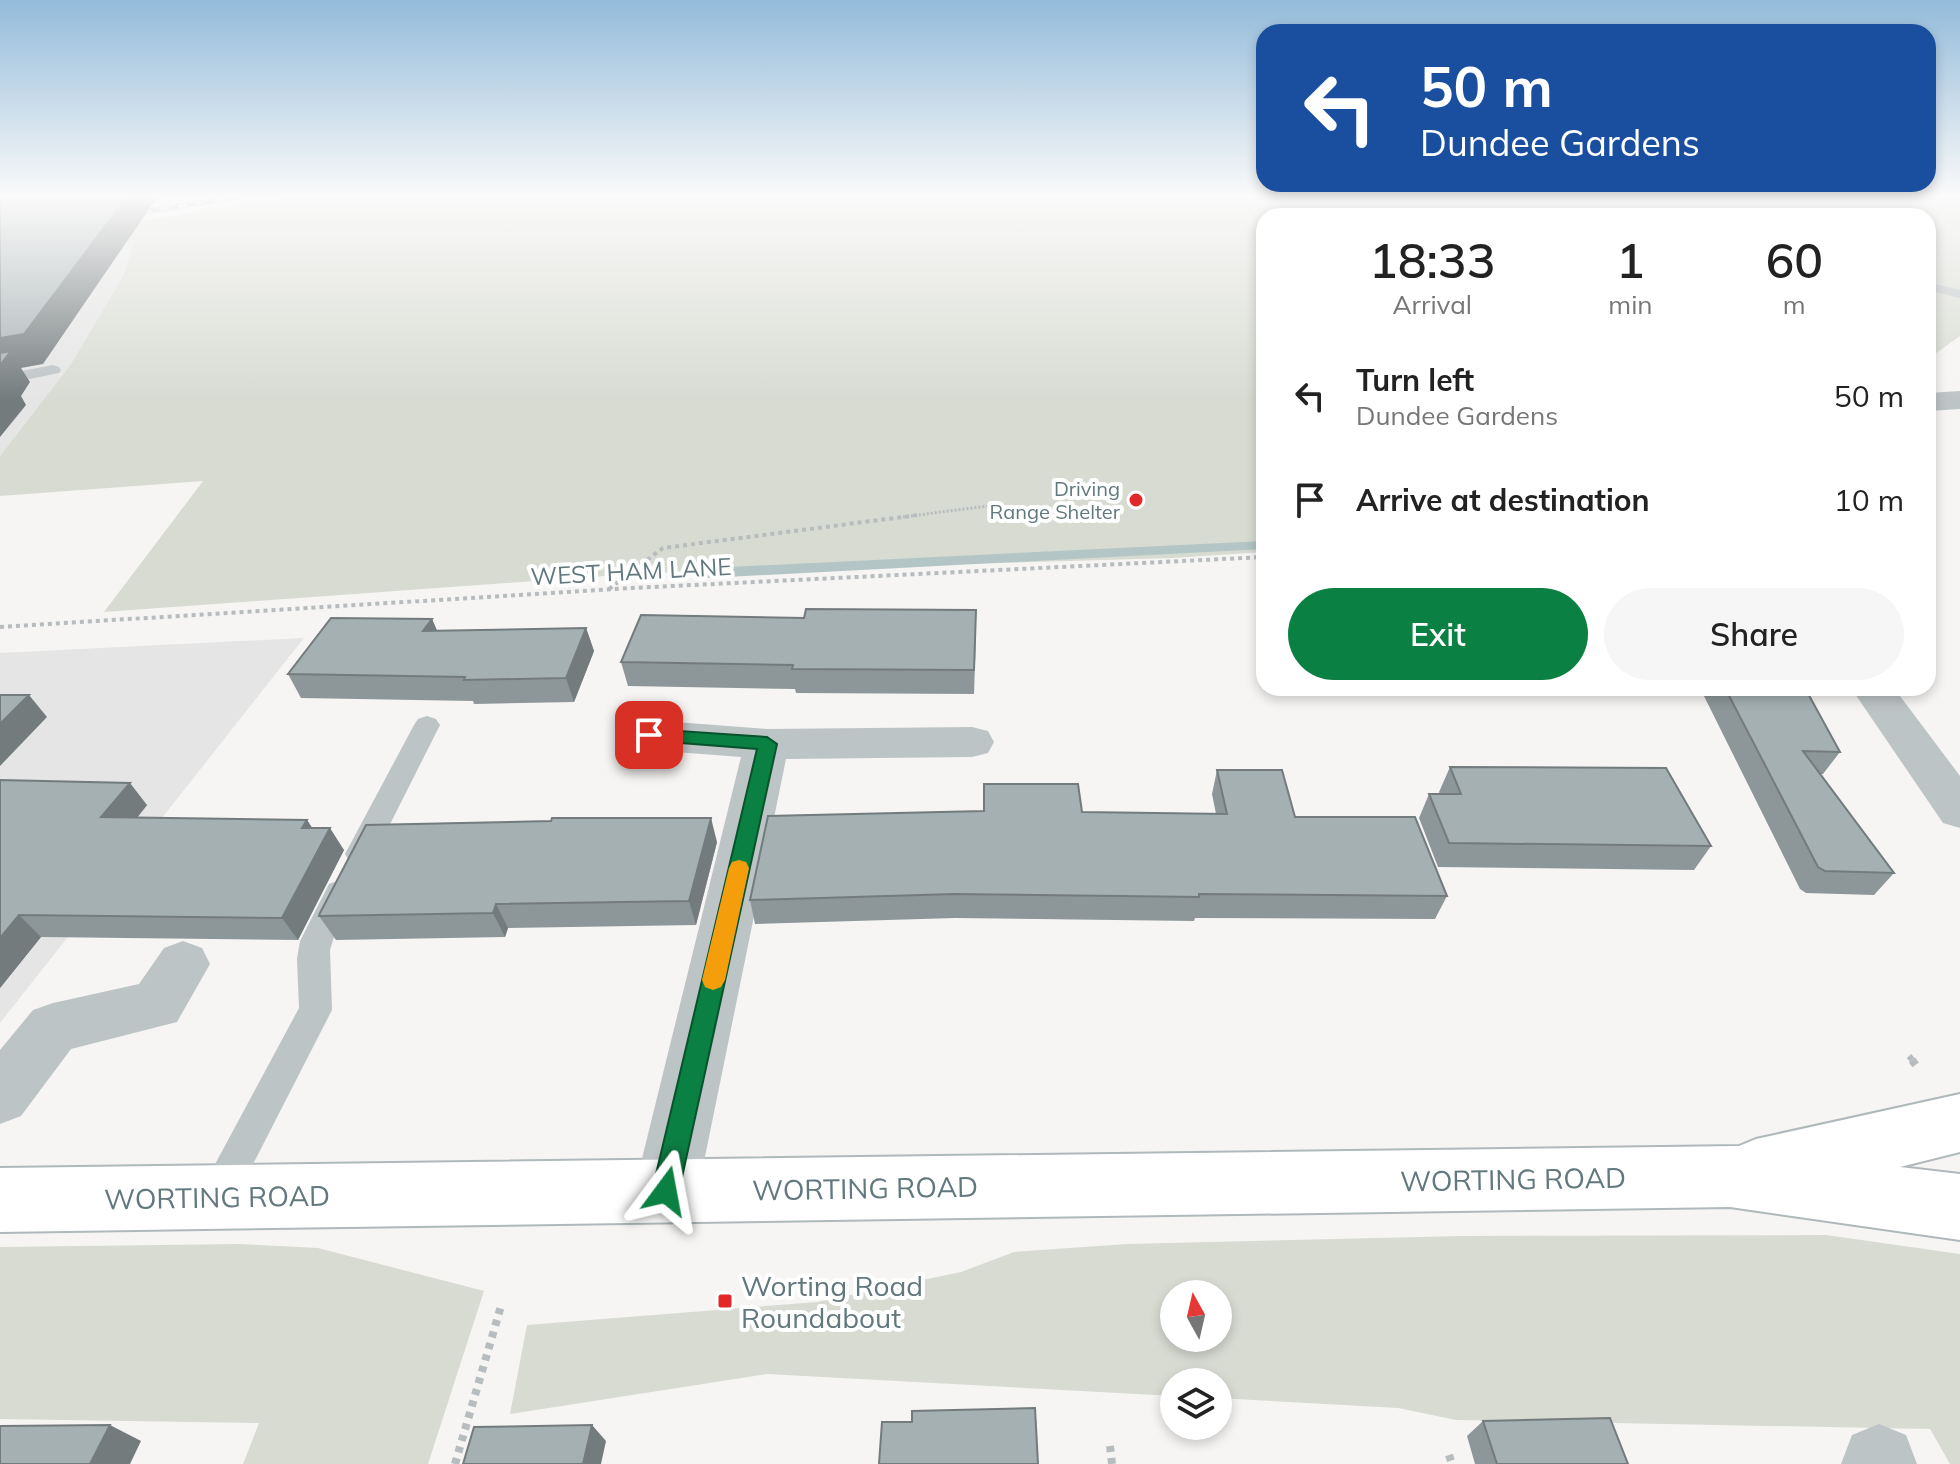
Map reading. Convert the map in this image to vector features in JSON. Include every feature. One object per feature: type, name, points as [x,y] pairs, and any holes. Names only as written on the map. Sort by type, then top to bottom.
[{"type":"main road","name":"WORTING ROAD","points":[[1730,1176],[1960,1123]]},
{"type":"main road","name":"WORTING ROAD","points":[[0,1200],[1730,1176],[1960,1207]]},
{"type":"street","points":[[1936,402],[1960,400]]},
{"type":"street","points":[[1878,696],[1959,809]]},
{"type":"street","points":[[649,735],[767,744],[972,742]]},
{"type":"street","points":[[666,1191],[767,744]]},
{"type":"street","points":[[0,1096],[53,1028],[157,1005],[183,964]]},
{"type":"lane","points":[[1936,288],[1960,294]]},
{"type":"lane","points":[[0,380],[53,370]]},
{"type":"lane","points":[[216,1197],[315,1010],[319,988],[313,960],[317,936],[427,725]]},
{"type":"path","points":[[609,589],[663,548],[995,505]]},
{"type":"path","name":"WEST HAM LANE","points":[[0,627],[609,589],[1256,557]]},
{"type":"path","points":[[455,1464],[501,1306]]},
{"type":"path","points":[[1110,1446],[1112,1464]]},
{"type":"shaded area","points":[[0,264],[127,264],[122,278],[71,364],[0,456]]},
{"type":"shaded area","points":[[127,264],[1256,264],[1256,553],[1173,558],[646,573],[104,612],[203,481],[0,496],[0,456],[71,364],[122,278]]},
{"type":"shaded area","points":[[1936,264],[1960,264],[1960,336],[1936,353]]},
{"type":"shaded area","points":[[304,638],[0,1023],[0,653]]},
{"type":"shaded area","points":[[1826,1235],[1960,1254],[1960,1464],[1950,1464],[1930,1429],[1456,1420],[1398,1408],[1232,1399],[1232,1368],[1160,1368],[1160,1395],[767,1374],[510,1414],[527,1325],[817,1302],[961,1272],[1014,1252],[1127,1244],[1462,1236]]},
{"type":"shaded area","points":[[239,1244],[318,1248],[484,1291],[428,1464],[243,1464],[259,1423],[0,1419],[0,1247]]},
{"type":"building","points":[[0,264],[77,264],[24,334],[0,338]]},
{"type":"building","points":[[11,351],[0,365],[0,353]]},
{"type":"building","points":[[806,609],[976,610],[974,670],[792,669],[793,665],[621,662],[641,615],[804,618]]},
{"type":"building","points":[[331,618],[432,619],[423,631],[586,628],[566,678],[464,680],[465,677],[288,674]]},
{"type":"building","points":[[0,695],[29,695],[0,724]]},
{"type":"building","points":[[1729,696],[1809,696],[1840,752],[1803,751],[1894,873],[1825,871],[1818,867]]},
{"type":"building","points":[[1450,767],[1666,768],[1711,846],[1449,843],[1429,794],[1461,794]]},
{"type":"building","points":[[1217,770],[1282,770],[1295,817],[1415,817],[1447,896],[954,894],[750,900],[768,816],[984,811],[984,784],[1078,784],[1082,812],[1227,814]]},
{"type":"building","points":[[0,780],[130,783],[101,817],[307,820],[302,828],[330,828],[282,918],[19,915],[0,938]]},
{"type":"building","points":[[552,818],[711,818],[689,901],[496,904],[493,913],[319,916],[366,825],[551,821]]},
{"type":"building","points":[[1035,1408],[1038,1464],[879,1464],[882,1422],[912,1422],[912,1411]]},
{"type":"building","points":[[1610,1418],[1628,1464],[1497,1464],[1483,1421]]},
{"type":"building","points":[[110,1425],[90,1464],[0,1464],[0,1426]]},
{"type":"building","points":[[592,1425],[583,1464],[463,1464],[474,1427]]},
{"type":"waterway","points":[[708,573],[1256,545]]},
{"type":"slow traffic","points":[[713,980],[739,868]]},
{"type":"place","name":"Driving Range Shelter","points":[[1136,500]]},
{"type":"place","name":"Worting Road Roundabout","points":[[725,1301]]},
{"type":"route","points":[[649,735],[767,744],[666,1191]]}]
